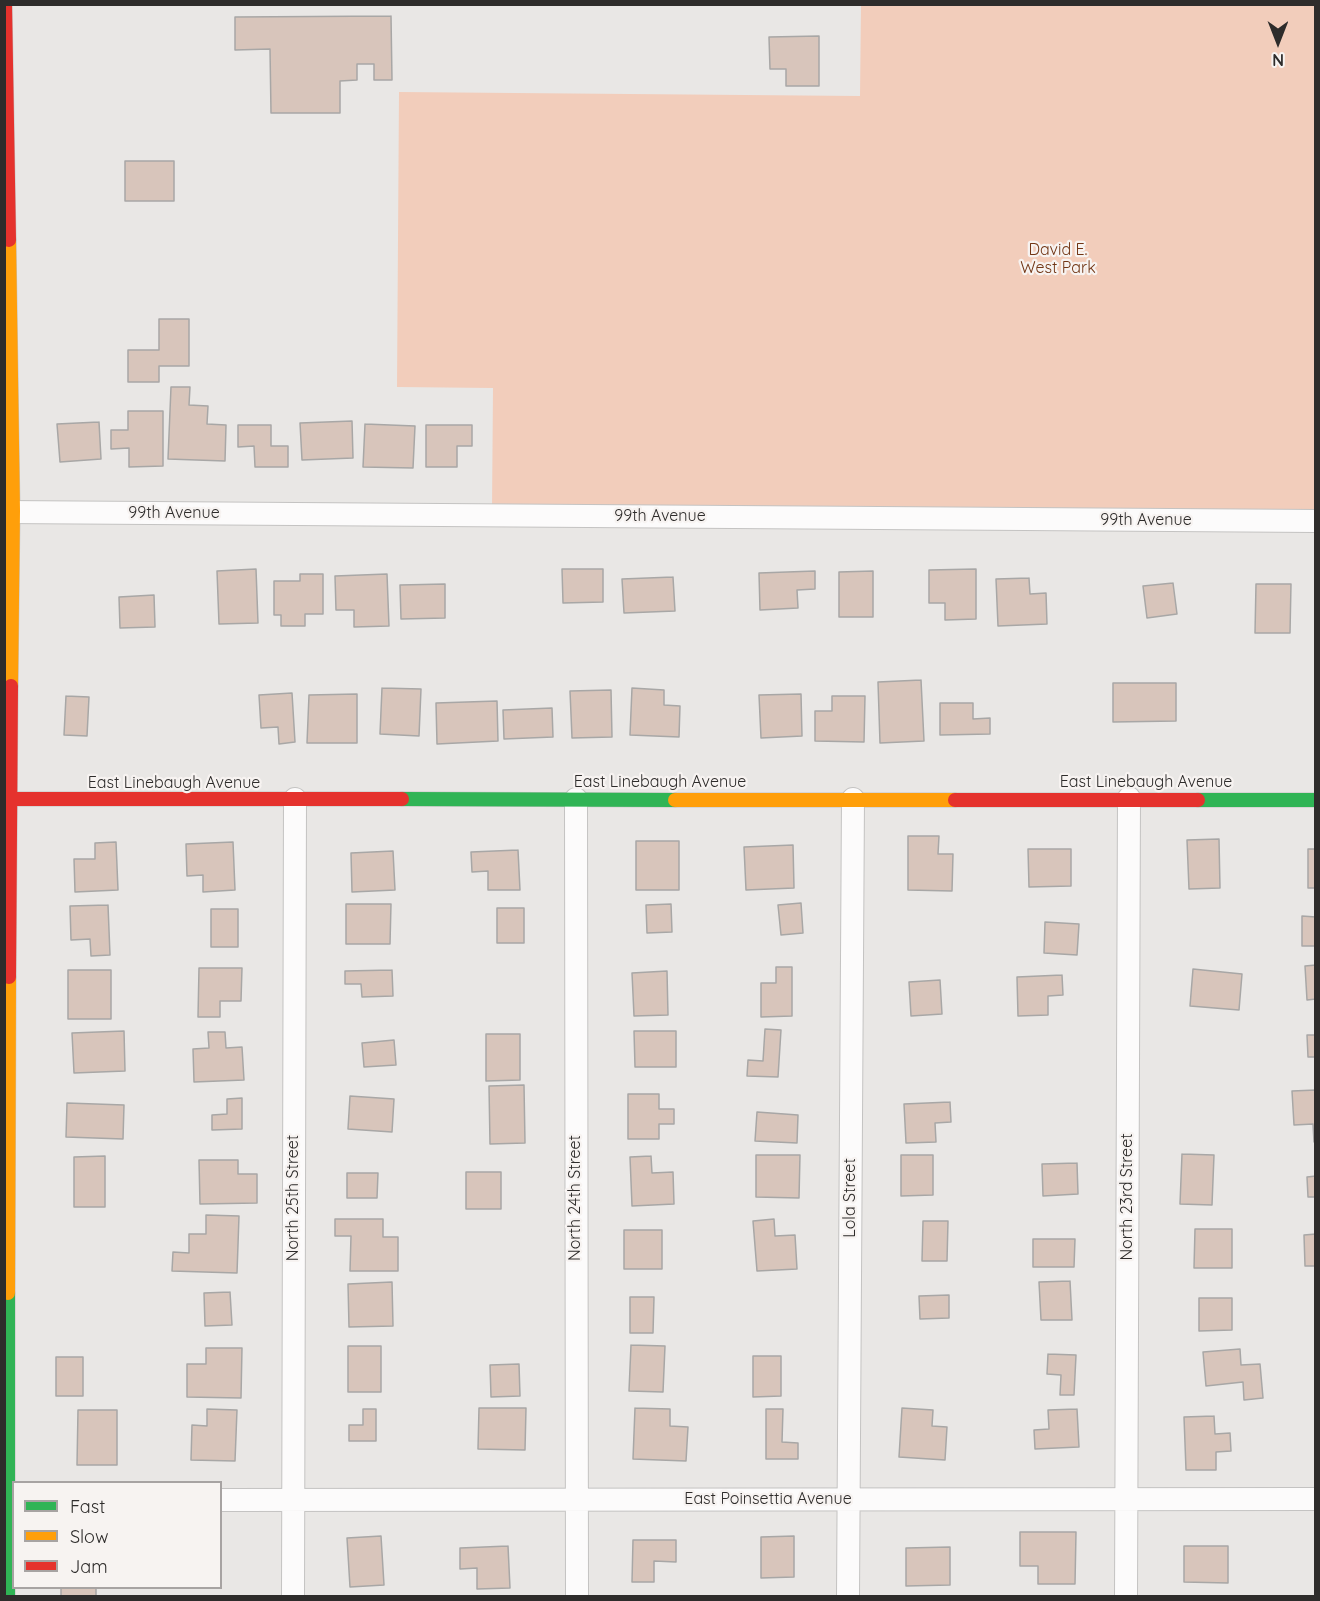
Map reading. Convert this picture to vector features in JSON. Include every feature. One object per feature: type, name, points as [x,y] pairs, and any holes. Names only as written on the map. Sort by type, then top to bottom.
[{"type":"street","points":[[4,4],[9,512],[8,1596]]},
{"type":"street","name":"99th Avenue","points":[[9,512],[1316,521]]},
{"type":"street","name":"East Linebaugh Avenue","points":[[7,799],[1129,798],[1316,800]]},
{"type":"street","name":"North 23rd Street","points":[[1126,1596],[1129,798]]},
{"type":"street","name":"North 25th Street","points":[[293,1596],[295,799]]},
{"type":"street","name":"North 24th Street","points":[[576,799],[575,1499],[577,1596]]},
{"type":"street","name":"Lola Street","points":[[848,1596],[853,799]]},
{"type":"street","name":"East Poinsettia Avenue","points":[[222,1500],[1316,1499]]},
{"type":"green space","name":"David E. West Park","points":[[861,5],[1315,5],[1315,515],[492,510],[493,388],[397,387],[399,92],[860,96]]},
{"type":"building","points":[[391,16],[392,80],[374,80],[374,64],[357,64],[357,80],[340,81],[340,113],[271,113],[270,49],[235,50],[235,17]]},
{"type":"building","points":[[819,36],[819,86],[786,86],[786,69],[770,69],[769,37]]},
{"type":"building","points":[[125,161],[174,161],[174,201],[125,201]]},
{"type":"building","points":[[159,319],[189,319],[189,366],[159,366],[159,382],[128,382],[128,350],[159,350]]},
{"type":"building","points":[[171,387],[190,387],[189,405],[208,406],[207,424],[226,425],[225,461],[168,459]]},
{"type":"building","points":[[128,411],[163,411],[163,466],[129,467],[129,448],[111,449],[111,430],[128,430]]},
{"type":"building","points":[[352,421],[353,458],[302,460],[300,423]]},
{"type":"building","points":[[99,422],[101,459],[60,462],[57,424]]},
{"type":"building","points":[[365,424],[415,426],[413,468],[363,467]]},
{"type":"building","points":[[238,425],[271,425],[271,446],[288,446],[288,467],[255,467],[254,446],[238,447]]},
{"type":"building","points":[[426,425],[472,425],[472,446],[457,446],[457,467],[426,467]]},
{"type":"building","points":[[256,569],[258,623],[219,624],[217,571]]},
{"type":"building","points":[[562,569],[603,569],[603,602],[563,603]]},
{"type":"building","points":[[976,569],[976,619],[945,620],[945,603],[929,603],[929,570]]},
{"type":"building","points":[[815,571],[815,589],[797,590],[798,608],[760,610],[759,573]]},
{"type":"building","points":[[873,571],[873,617],[839,617],[839,572]]},
{"type":"building","points":[[300,574],[323,574],[323,614],[305,614],[305,626],[281,626],[281,615],[274,615],[274,581],[300,581]]},
{"type":"building","points":[[387,574],[389,626],[354,627],[354,610],[336,610],[335,576]]},
{"type":"building","points":[[673,577],[675,611],[624,613],[622,579]]},
{"type":"building","points":[[1029,578],[1030,594],[1046,593],[1047,624],[998,626],[996,579]]},
{"type":"building","points":[[1173,583],[1177,614],[1147,618],[1143,586]]},
{"type":"building","points":[[445,584],[445,618],[401,619],[400,585]]},
{"type":"building","points":[[1256,584],[1291,584],[1290,633],[1255,633]]},
{"type":"building","points":[[154,595],[155,627],[120,628],[119,597]]},
{"type":"building","points":[[921,680],[924,741],[880,743],[878,682]]},
{"type":"building","points":[[1113,683],[1176,683],[1176,721],[1113,722]]},
{"type":"building","points":[[382,688],[421,689],[419,736],[380,734]]},
{"type":"building","points":[[632,688],[664,690],[664,705],[680,706],[679,737],[630,735]]},
{"type":"building","points":[[611,690],[612,737],[572,738],[570,691]]},
{"type":"building","points":[[292,693],[295,742],[279,744],[278,727],[261,728],[259,695]]},
{"type":"building","points":[[357,694],[357,743],[307,743],[309,695]]},
{"type":"building","points":[[801,694],[802,736],[761,738],[759,695]]},
{"type":"building","points":[[66,696],[89,697],[87,736],[64,735]]},
{"type":"building","points":[[832,696],[865,696],[864,742],[815,741],[815,711],[832,711]]},
{"type":"building","points":[[497,701],[498,741],[437,744],[436,703]]},
{"type":"building","points":[[940,703],[973,703],[973,719],[990,718],[990,734],[940,735]]},
{"type":"building","points":[[552,708],[553,737],[504,739],[503,710]]},
{"type":"building","points":[[908,836],[939,836],[938,854],[953,854],[952,891],[908,890]]},
{"type":"building","points":[[1219,839],[1220,888],[1189,889],[1187,840]]},
{"type":"building","points":[[636,841],[679,841],[679,890],[636,890]]},
{"type":"building","points":[[116,842],[118,890],[75,892],[74,859],[95,859],[95,843]]},
{"type":"building","points":[[233,842],[235,890],[203,892],[203,875],[187,876],[186,844]]},
{"type":"building","points":[[793,845],[794,888],[746,890],[744,847]]},
{"type":"building","points":[[1028,849],[1071,849],[1071,886],[1029,887]]},
{"type":"building","points":[[1308,849],[1316,849],[1316,888],[1308,888]]},
{"type":"building","points":[[518,850],[520,890],[488,890],[488,871],[472,872],[471,852]]},
{"type":"building","points":[[393,851],[395,890],[352,892],[351,853]]},
{"type":"building","points":[[801,903],[803,933],[781,935],[778,905]]},
{"type":"building","points":[[346,904],[391,904],[390,944],[346,944]]},
{"type":"building","points":[[671,904],[672,932],[647,933],[646,905]]},
{"type":"building","points":[[108,905],[110,955],[91,956],[90,939],[71,940],[70,906]]},
{"type":"building","points":[[497,908],[524,908],[524,943],[497,943]]},
{"type":"building","points":[[211,909],[238,909],[238,947],[211,947]]},
{"type":"building","points":[[1302,916],[1316,917],[1316,946],[1302,946]]},
{"type":"building","points":[[1045,922],[1079,924],[1077,955],[1044,953]]},
{"type":"building","points":[[1316,965],[1316,999],[1307,1000],[1305,966]]},
{"type":"building","points":[[776,967],[792,967],[792,1016],[761,1017],[761,983],[776,983]]},
{"type":"building","points":[[199,968],[242,968],[241,1001],[220,1001],[220,1017],[198,1017]]},
{"type":"building","points":[[1193,969],[1242,974],[1239,1010],[1190,1006]]},
{"type":"building","points":[[68,970],[111,970],[111,1019],[68,1019]]},
{"type":"building","points":[[392,970],[393,996],[362,997],[361,984],[345,984],[345,971]]},
{"type":"building","points":[[667,971],[668,1015],[634,1016],[632,973]]},
{"type":"building","points":[[1062,975],[1063,995],[1048,996],[1048,1015],[1018,1016],[1017,977]]},
{"type":"building","points":[[940,980],[942,1014],[911,1016],[909,982]]},
{"type":"building","points":[[765,1029],[781,1030],[778,1077],[747,1076],[748,1060],[763,1061]]},
{"type":"building","points":[[124,1031],[125,1071],[74,1073],[72,1033]]},
{"type":"building","points":[[634,1031],[676,1031],[676,1067],[635,1067]]},
{"type":"building","points":[[208,1032],[225,1032],[226,1048],[242,1047],[244,1080],[194,1082],[193,1049],[209,1048]]},
{"type":"building","points":[[486,1034],[520,1034],[520,1080],[486,1081]]},
{"type":"building","points":[[1307,1035],[1316,1035],[1316,1057],[1308,1057]]},
{"type":"building","points":[[394,1040],[396,1065],[364,1067],[362,1043]]},
{"type":"building","points":[[524,1085],[525,1143],[490,1144],[489,1086]]},
{"type":"building","points":[[1316,1090],[1316,1142],[1314,1142],[1313,1124],[1294,1125],[1292,1091]]},
{"type":"building","points":[[628,1094],[659,1094],[659,1109],[674,1109],[674,1124],[659,1124],[659,1139],[628,1139]]},
{"type":"building","points":[[350,1096],[394,1099],[392,1132],[348,1129]]},
{"type":"building","points":[[242,1098],[242,1129],[212,1130],[212,1115],[227,1114],[227,1099]]},
{"type":"building","points":[[950,1102],[951,1122],[935,1123],[936,1142],[906,1143],[904,1104]]},
{"type":"building","points":[[67,1103],[124,1105],[123,1139],[66,1137]]},
{"type":"building","points":[[757,1112],[798,1115],[797,1143],[755,1141]]},
{"type":"building","points":[[1182,1154],[1214,1155],[1212,1205],[1180,1204]]},
{"type":"building","points":[[756,1155],[800,1155],[799,1198],[756,1197]]},
{"type":"building","points":[[901,1155],[933,1155],[933,1195],[901,1196]]},
{"type":"building","points":[[105,1156],[105,1207],[74,1207],[74,1157]]},
{"type":"building","points":[[651,1156],[652,1173],[673,1172],[674,1204],[632,1206],[630,1157]]},
{"type":"building","points":[[199,1160],[238,1160],[238,1174],[257,1174],[257,1203],[200,1204]]},
{"type":"building","points":[[1077,1163],[1078,1194],[1043,1196],[1042,1164]]},
{"type":"building","points":[[466,1172],[501,1172],[501,1209],[466,1209]]},
{"type":"building","points":[[347,1173],[378,1173],[377,1198],[347,1198]]},
{"type":"building","points":[[1316,1176],[1316,1197],[1308,1197],[1307,1177]]},
{"type":"building","points":[[206,1215],[239,1216],[237,1273],[172,1271],[173,1252],[189,1253],[189,1234],[206,1234]]},
{"type":"building","points":[[335,1219],[383,1219],[383,1237],[398,1237],[398,1271],[350,1271],[351,1236],[335,1236]]},
{"type":"building","points":[[774,1219],[775,1236],[795,1235],[797,1269],[757,1271],[753,1221]]},
{"type":"building","points":[[923,1221],[948,1221],[947,1261],[922,1261]]},
{"type":"building","points":[[1195,1229],[1232,1229],[1232,1268],[1194,1268]]},
{"type":"building","points":[[624,1230],[662,1230],[662,1269],[624,1269]]},
{"type":"building","points":[[1316,1234],[1316,1266],[1305,1266],[1304,1235]]},
{"type":"building","points":[[1033,1239],[1075,1239],[1074,1267],[1033,1267]]},
{"type":"building","points":[[1070,1281],[1072,1320],[1041,1320],[1039,1282]]},
{"type":"building","points":[[392,1282],[393,1326],[349,1327],[348,1284]]},
{"type":"building","points":[[230,1292],[232,1325],[205,1326],[204,1293]]},
{"type":"building","points":[[949,1295],[949,1318],[920,1319],[919,1296]]},
{"type":"building","points":[[630,1297],[654,1297],[653,1333],[630,1333]]},
{"type":"building","points":[[1199,1298],[1232,1298],[1232,1330],[1199,1331]]},
{"type":"building","points":[[631,1345],[665,1346],[663,1392],[629,1391]]},
{"type":"building","points":[[348,1346],[381,1346],[381,1392],[348,1392]]},
{"type":"building","points":[[206,1348],[242,1348],[241,1398],[187,1397],[187,1364],[206,1364]]},
{"type":"building","points":[[1240,1349],[1241,1365],[1260,1364],[1263,1398],[1244,1400],[1243,1382],[1206,1386],[1203,1352]]},
{"type":"building","points":[[1048,1354],[1076,1355],[1074,1395],[1060,1395],[1061,1375],[1047,1374]]},
{"type":"building","points":[[753,1356],[781,1356],[781,1396],[753,1397]]},
{"type":"building","points":[[56,1357],[83,1357],[83,1396],[56,1396]]},
{"type":"building","points":[[519,1364],[520,1396],[491,1397],[490,1365]]},
{"type":"building","points":[[479,1408],[526,1408],[525,1450],[478,1449]]},
{"type":"building","points":[[635,1408],[670,1409],[670,1426],[688,1427],[686,1461],[633,1459]]},
{"type":"building","points":[[902,1408],[933,1410],[932,1426],[947,1427],[945,1460],[899,1457]]},
{"type":"building","points":[[207,1409],[237,1410],[235,1461],[191,1460],[192,1425],[207,1426]]},
{"type":"building","points":[[363,1409],[376,1409],[376,1441],[349,1441],[349,1425],[363,1425]]},
{"type":"building","points":[[766,1409],[783,1409],[782,1442],[798,1443],[798,1459],[766,1459]]},
{"type":"building","points":[[1077,1409],[1079,1447],[1035,1449],[1034,1430],[1049,1429],[1048,1410]]},
{"type":"building","points":[[78,1410],[117,1410],[117,1465],[77,1465]]},
{"type":"building","points":[[1214,1416],[1215,1434],[1230,1433],[1231,1451],[1216,1452],[1216,1470],[1186,1470],[1184,1417]]},
{"type":"building","points":[[1020,1532],[1076,1532],[1075,1584],[1038,1584],[1038,1566],[1020,1566]]},
{"type":"building","points":[[381,1536],[384,1585],[350,1587],[347,1538]]},
{"type":"building","points":[[794,1536],[794,1577],[761,1578],[761,1537]]},
{"type":"building","points":[[633,1540],[676,1540],[676,1562],[654,1561],[654,1582],[632,1582]]},
{"type":"building","points":[[508,1546],[510,1588],[477,1589],[477,1568],[460,1569],[460,1548]]},
{"type":"building","points":[[1184,1546],[1228,1546],[1228,1583],[1184,1582]]},
{"type":"building","points":[[950,1547],[950,1585],[906,1586],[906,1548]]},
{"type":"building","points":[[61,1589],[96,1589],[96,1596],[61,1596]]},
{"type":"traffic: fast","points":[[402,799],[675,800]]},
{"type":"traffic: fast","points":[[1198,800],[1316,800]]},
{"type":"traffic: fast","points":[[8,1293],[8,1596]]},
{"type":"traffic: slow","points":[[9,240],[13,511],[11,686]]},
{"type":"traffic: slow","points":[[675,800],[955,800]]},
{"type":"traffic: slow","points":[[8,1293],[9,977]]},
{"type":"traffic: jam","points":[[5,4],[9,240]]},
{"type":"traffic: jam","points":[[9,977],[11,686]]},
{"type":"traffic: jam","points":[[4,799],[402,799]]},
{"type":"traffic: jam","points":[[955,800],[1198,800]]}]
